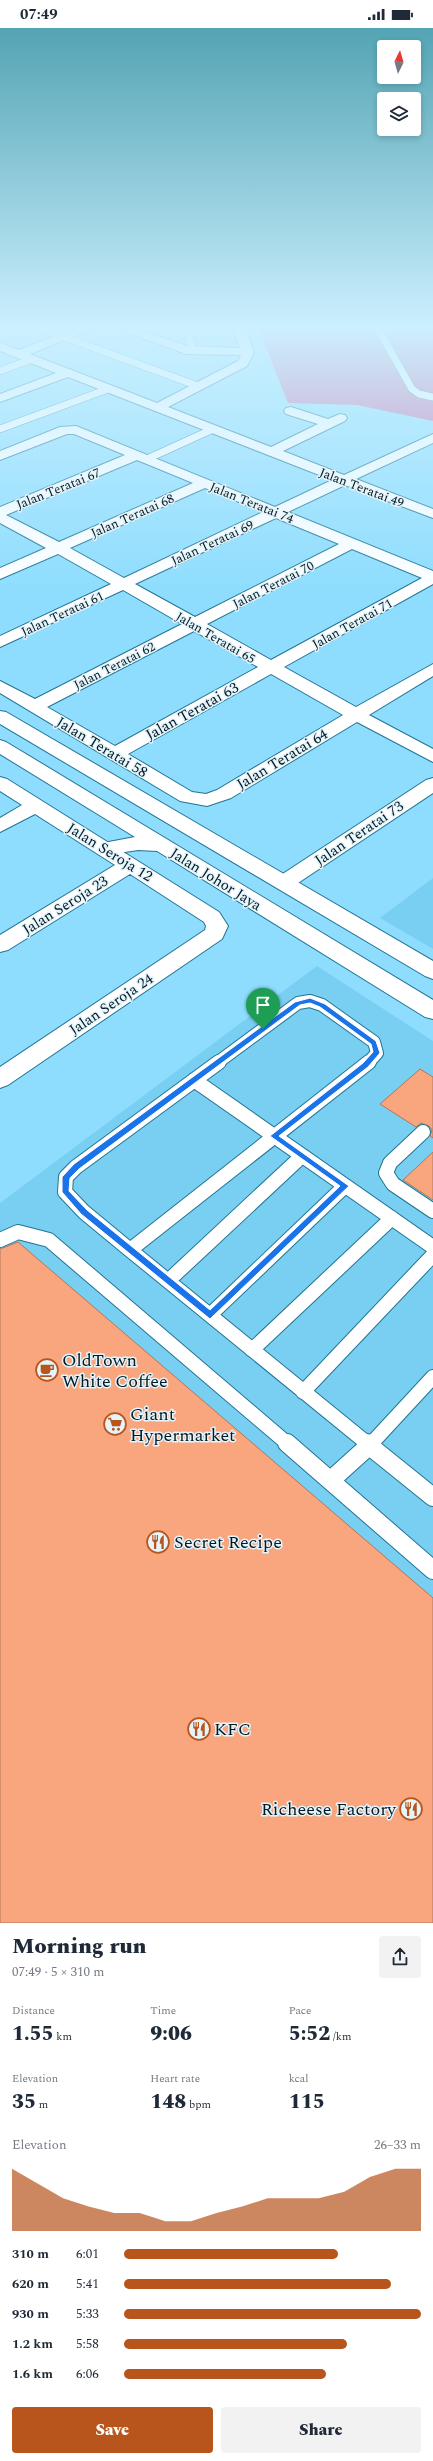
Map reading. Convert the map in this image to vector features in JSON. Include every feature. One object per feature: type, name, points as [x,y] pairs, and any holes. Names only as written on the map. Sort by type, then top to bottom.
[{"type":"street","name":"Jalan Teratai 49","points":[[177,415],[433,514]]},
{"type":"street","points":[[271,452],[335,420],[313,415]]},
{"type":"street","name":"Jalan Teratai 74","points":[[0,456],[70,429],[276,512],[433,578]]},
{"type":"street","name":"Jalan Teratai 69","points":[[124,584],[433,438]]},
{"type":"street","name":"Jalan Teratai 67","points":[[0,512],[142,457]]},
{"type":"street","name":"Jalan Teratai 68","points":[[0,574],[205,483]]},
{"type":"street","points":[[417,508],[433,500]]},
{"type":"street","name":"Jalan Teratai 65","points":[[0,517],[60,548],[270,668],[433,756]]},
{"type":"street","name":"Jalan Teratai 70","points":[[194,624],[352,544]]},
{"type":"street","name":"Jalan Teratai 71","points":[[270,668],[433,578]]},
{"type":"street","name":"Jalan Teratai 61","points":[[0,642],[124,584]]},
{"type":"street","name":"Jalan Teratai 62","points":[[35,706],[194,624]]},
{"type":"street","name":"Jalan Teratai 63","points":[[114,754],[270,668]]},
{"type":"street","name":"Jalan Teratai 64","points":[[207,800],[224,794],[433,669]]},
{"type":"street","name":"Jalan Teratai 58","points":[[0,686],[187,797],[207,800]]},
{"type":"street","name":"Jalan Johor Jaya","points":[[0,716],[285,882],[433,971]]},
{"type":"street","name":"Jalan Johor Jaya","points":[[0,746],[433,1011]]},
{"type":"street","name":"Jalan Seroja 12","points":[[0,782],[212,917],[217,926]]},
{"type":"street","name":"Jalan Teratai 73","points":[[285,882],[433,784]]},
{"type":"street","points":[[0,826],[36,806]]},
{"type":"street","points":[[105,849],[122,844],[140,842],[163,846]]},
{"type":"street","name":"Jalan Seroja 23","points":[[0,945],[130,865]]},
{"type":"street","name":"Jalan Seroja 24","points":[[0,1079],[214,934],[217,926]]},
{"type":"lane","points":[[0,429],[36,415]]},
{"type":"lane","points":[[142,457],[213,429]]},
{"type":"lane","points":[[130,1250],[366,1065],[377,1053],[374,1042],[322,1005],[310,1001],[298,1003],[76,1166],[66,1177],[65,1192],[84,1212],[130,1250],[210,1315],[369,1446],[433,1497]]},
{"type":"lane","points":[[194,1080],[433,1247]]},
{"type":"lane","points":[[423,1132],[390,1163],[386,1173],[393,1184],[433,1211]]},
{"type":"lane","points":[[168,1281],[302,1156]]},
{"type":"lane","points":[[210,1315],[345,1186]]},
{"type":"lane","points":[[252,1350],[392,1218]]},
{"type":"lane","points":[[0,1240],[18,1232],[49,1240],[331,1480],[433,1570]]},
{"type":"lane","points":[[303,1392],[433,1255]]},
{"type":"lane","points":[[331,1480],[369,1446],[433,1377]]},
{"type":"shaded area","points":[[407,415],[433,415],[433,421]]},
{"type":"shaded area","points":[[433,878],[433,949],[380,918]]},
{"type":"shaded area","points":[[317,966],[433,1041],[433,1923],[0,1923],[0,1203]]},
{"type":"building","points":[[420,1069],[433,1077],[433,1138],[430,1136],[432,1130],[429,1126],[421,1123],[416,1127],[380,1104]]},
{"type":"building","points":[[433,1152],[433,1200],[403,1180]]},
{"type":"building","name":"Giant Hypermarket","points":[[18,1242],[433,1598],[433,1923],[0,1923],[0,1249]]},
{"type":"place","name":"OldTown White Coffee","points":[[47,1370]]},
{"type":"place","name":"Giant Hypermarket","points":[[115,1424]]},
{"type":"place","name":"Secret Recipe","points":[[158,1542]]},
{"type":"place","name":"KFC","points":[[199,1729]]},
{"type":"place","name":"Richeese Factory","points":[[411,1809]]},
{"type":"route","points":[[310,1001],[322,1005],[374,1042],[377,1053],[366,1065],[274,1136],[345,1186],[210,1315],[84,1212],[65,1192],[66,1177],[76,1166],[263,1029],[298,1003],[310,1001]]}]
